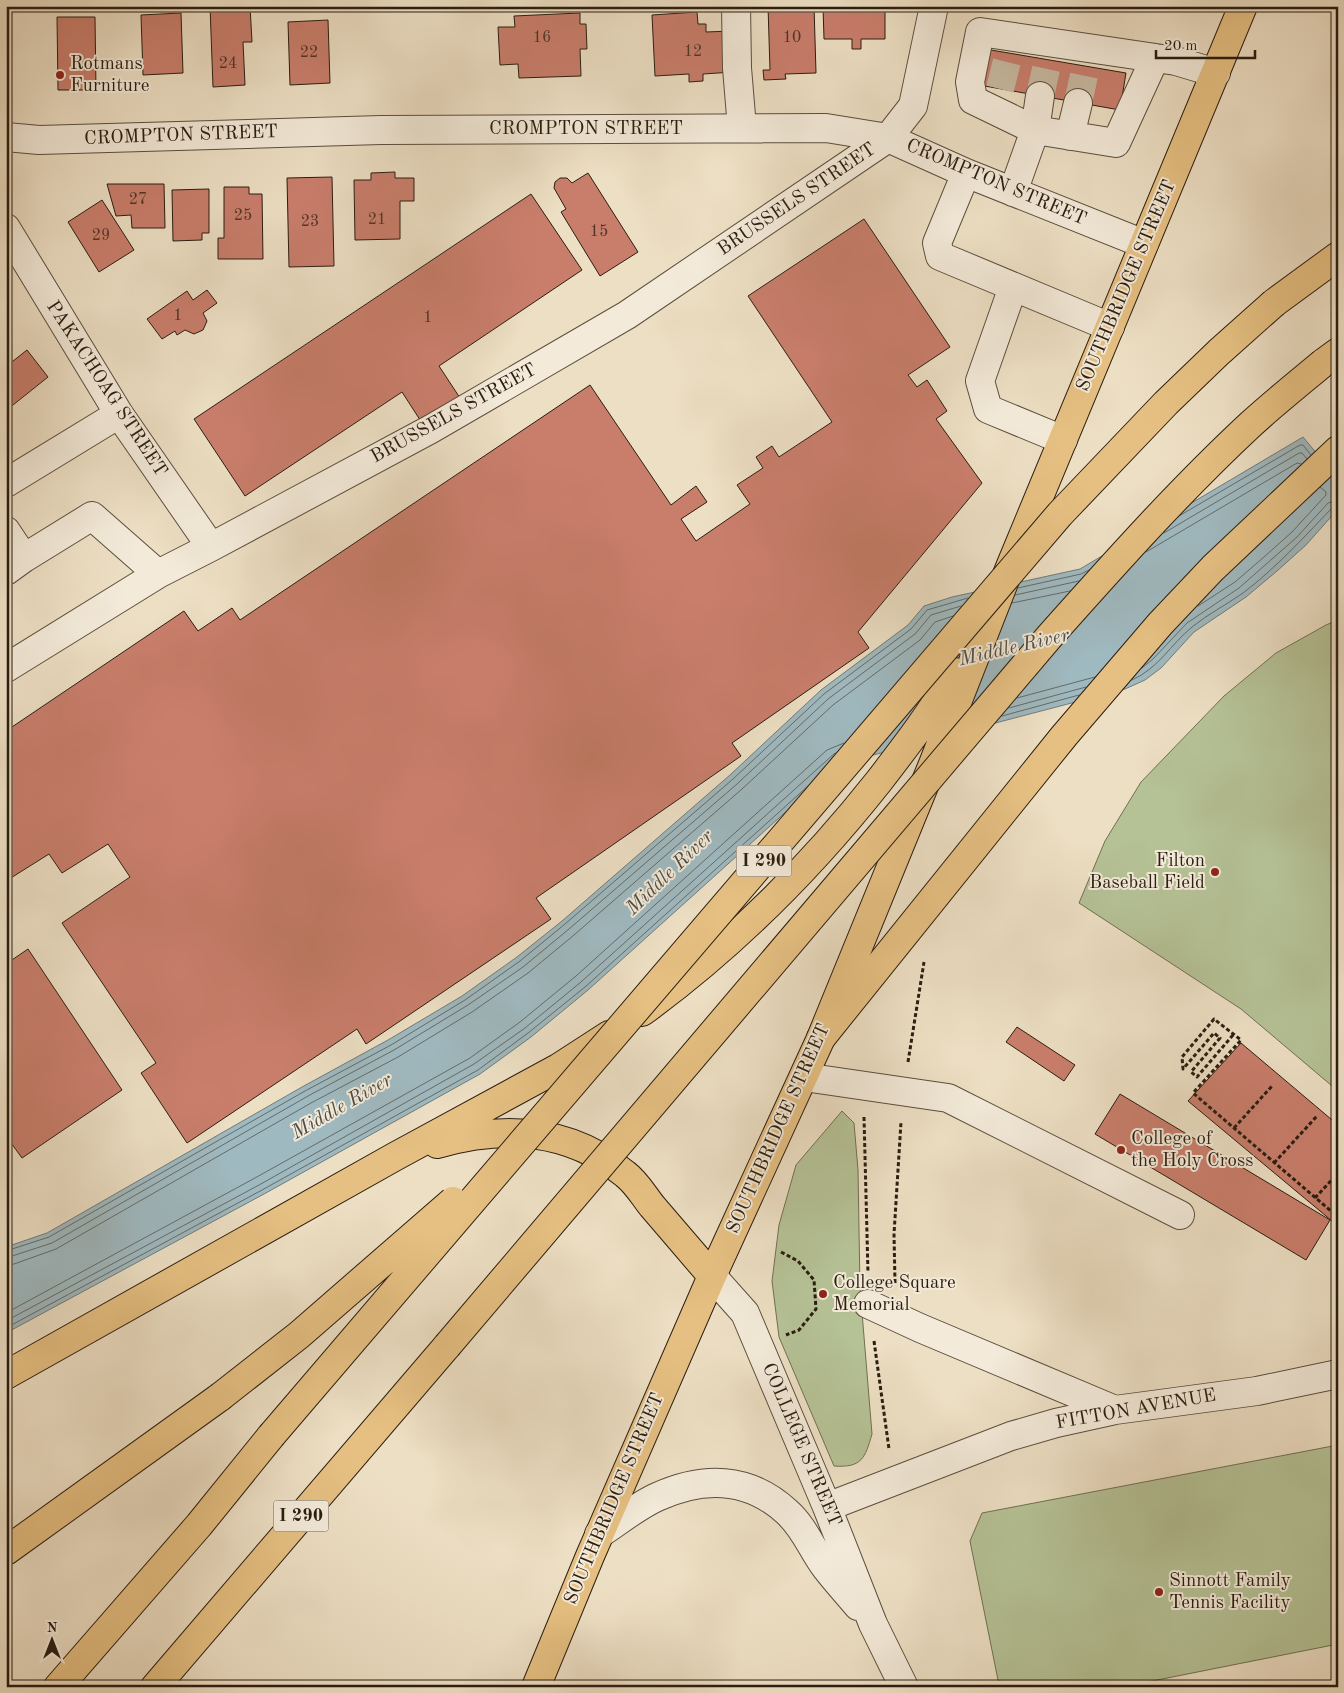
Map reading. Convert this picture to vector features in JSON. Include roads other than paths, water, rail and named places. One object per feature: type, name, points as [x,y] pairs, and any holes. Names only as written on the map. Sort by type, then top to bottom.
[{"type":"main road","name":"SOUTHBRIDGE STREET","points":[[536,1687],[599,1534],[712,1276],[821,1038],[933,764],[1010,566],[1243,6]]},
{"type":"main road","name":"I 290","points":[[58,1687],[199,1525],[271,1436],[1060,514],[1166,403],[1219,352],[1274,303],[1338,256]]},
{"type":"main road","name":"I 290","points":[[155,1687],[1036,653],[1120,557],[1184,488],[1252,423],[1331,358]]},
{"type":"main road","points":[[821,1038],[1064,736],[1160,624],[1213,568],[1338,450]]},
{"type":"main road","name":"SOUTHBRIDGE STREET","points":[[396,1156],[558,1068],[605,1038],[698,968],[778,894],[817,855],[888,769],[934,707],[953,676],[1010,566]]},
{"type":"main road","points":[[6,1551],[220,1397],[298,1335],[422,1229],[548,1114]]},
{"type":"main road","points":[[6,1374],[396,1156],[448,1141],[484,1135],[519,1132],[563,1139],[596,1154],[627,1175],[712,1276]]},
{"type":"street","points":[[736,6],[737,68],[742,128]]},
{"type":"street","name":"BRUSSELS STREET","points":[[6,668],[158,574],[431,429],[627,315],[888,138],[912,106],[934,6]]},
{"type":"street","points":[[1155,58],[1116,143],[1035,130],[998,101],[973,100],[970,82],[980,32],[1010,44],[1050,51],[1087,57],[1155,58],[1176,61],[1216,73]]},
{"type":"street","points":[[1013,192],[1035,130],[1040,96]]},
{"type":"street","points":[[1070,136],[1078,102]]},
{"type":"street","name":"CROMPTON STREET","points":[[6,137],[39,140],[382,130],[826,128],[888,138],[966,173],[1144,244]]},
{"type":"street","points":[[966,173],[937,243],[940,256],[1110,327]]},
{"type":"street","name":"PAKACHOAG STREET","points":[[6,228],[119,414],[211,547]]},
{"type":"street","points":[[1013,287],[980,381],[988,409],[1063,440]]},
{"type":"street","points":[[6,483],[119,414]]},
{"type":"street","points":[[6,531],[15,564],[92,516],[158,574]]},
{"type":"street","points":[[804,1077],[948,1098],[1180,1215]]},
{"type":"street","name":"COLLEGE STREET","points":[[712,1276],[745,1313],[827,1507],[873,1624],[904,1687]]},
{"type":"street","points":[[868,1304],[920,1328],[1115,1410]]},
{"type":"street","name":"FITTON AVENUE","points":[[827,1507],[1011,1436],[1056,1422],[1115,1410],[1257,1391],[1338,1374]]},
{"type":"street","name":"COLLEGE STREET","points":[[599,1534],[655,1498],[686,1486],[698,1483],[727,1482],[747,1487],[769,1498],[788,1512],[805,1533],[825,1567],[873,1624]]},
{"type":"water","name":"Middle River","points":[[1303,437],[1338,479],[1338,509],[1306,545],[1277,571],[1246,597],[1194,632],[1161,668],[1145,680],[1125,689],[839,764],[588,990],[531,1037],[480,1074],[264,1194],[6,1333],[6,1247],[47,1233],[388,1040],[462,996],[517,957],[562,921],[730,775],[821,690],[908,625],[924,606],[952,597],[1080,569]]},
{"type":"tunnel","points":[[1000,89],[1009,53]]},
{"type":"tunnel","points":[[1040,96],[1048,60]]},
{"type":"tunnel","points":[[1078,103],[1086,66]]},
{"type":"place","name":"Rotmans Furniture","points":[[60,75]]},
{"type":"place","name":"Filton Baseball Field","points":[[1215,872]]},
{"type":"place","name":"College of the Holy Cross","points":[[1121,1150]]},
{"type":"place","name":"College Square Memorial","points":[[823,1294]]},
{"type":"place","name":"Sinnott Family Tennis Facility","points":[[1159,1592]]}]
